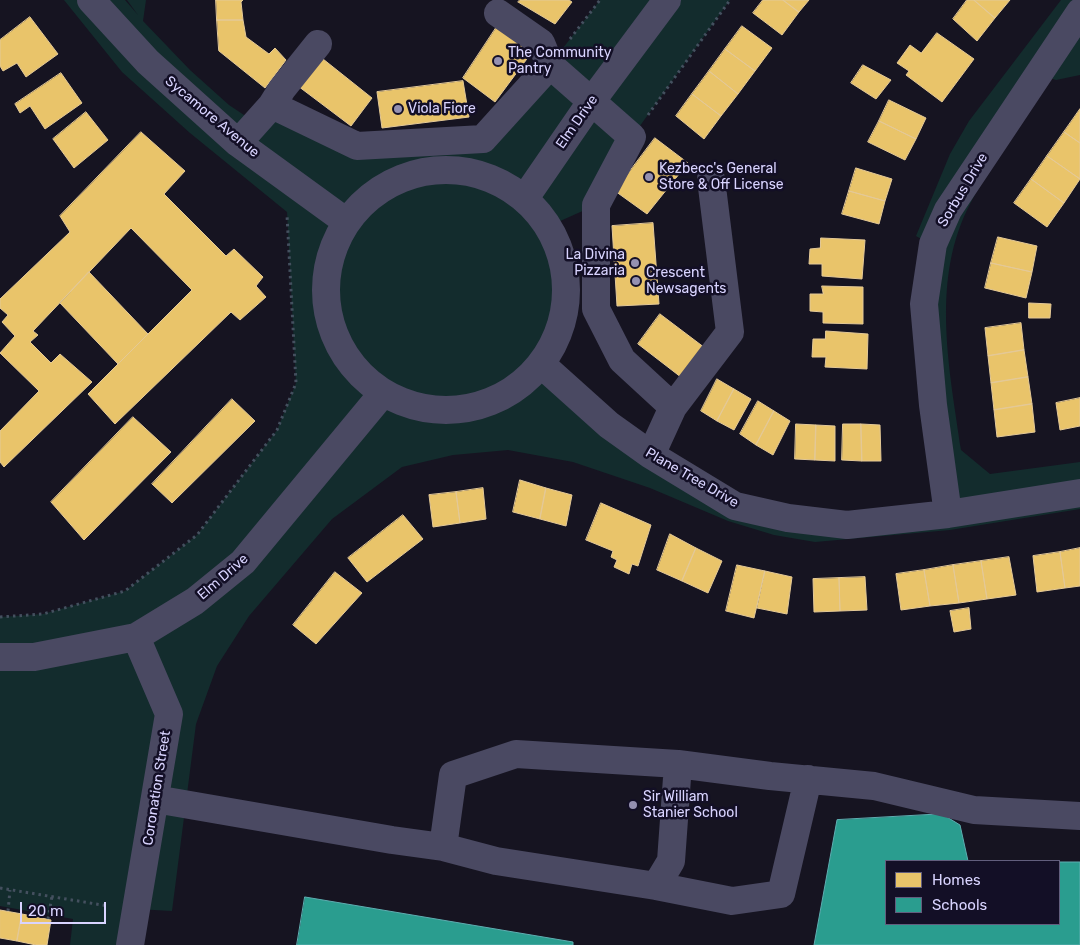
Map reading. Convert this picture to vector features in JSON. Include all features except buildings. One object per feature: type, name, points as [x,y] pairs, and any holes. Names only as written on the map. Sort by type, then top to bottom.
[{"type":"street","name":"Elm Drive","points":[[525,198],[590,102],[667,0]]},
{"type":"street","name":"Sycamore Avenue","points":[[94,1],[148,62],[238,143],[344,220]]},
{"type":"street","points":[[498,13],[541,43],[550,65],[632,138],[596,205],[596,309],[622,360],[673,407]]},
{"type":"street","name":"Sorbus Drive","points":[[948,514],[933,405],[924,304],[932,244],[948,210],[1076,27]]},
{"type":"street","points":[[238,143],[272,105],[282,89],[318,44]]},
{"type":"street","points":[[272,105],[357,146],[483,139],[550,65]]},
{"type":"street","points":[[426,170],[461,170],[495,179],[525,198],[549,226],[564,260],[567,296],[560,332],[541,364],[516,389],[485,404],[450,411],[415,407],[383,393],[354,369],[334,337],[325,301],[327,264],[344,220],[363,201],[392,181],[426,170]]},
{"type":"street","points":[[651,455],[673,407],[730,332],[711,178]]},
{"type":"street","name":"Plane Tree Drive","points":[[541,364],[609,425],[651,455],[735,506],[788,518],[847,525],[948,514],[1080,493]]},
{"type":"street","name":"Elm Drive","points":[[0,657],[34,657],[136,636],[195,601],[243,562],[383,393]]},
{"type":"street","name":"Coronation Street","points":[[130,945],[169,714],[136,636]]},
{"type":"street","points":[[443,847],[453,774],[516,754],[678,764],[770,776],[874,786],[974,810],[1080,816]]},
{"type":"street","points":[[656,886],[671,862],[678,764]]},
{"type":"street","points":[[155,799],[443,847],[496,862],[656,886],[732,901],[781,894],[808,779]]},
{"type":"path","points":[[550,65],[600,0]]},
{"type":"path","points":[[632,138],[730,0]]},
{"type":"path","points":[[0,617],[43,614],[125,591],[197,535],[277,430],[296,383],[285,177]]},
{"type":"path","points":[[0,888],[136,909]]},
{"type":"path","points":[[8,911],[10,890]]},
{"type":"path","points":[[48,919],[52,896]]},
{"type":"green space","points":[[64,0],[125,0],[138,15],[127,0],[146,0],[143,21],[190,70],[229,105],[256,123],[272,105],[357,146],[483,139],[550,65],[600,0],[730,0],[632,137],[596,205],[549,226],[563,260],[567,296],[559,332],[541,364],[609,425],[788,518],[948,514],[932,245],[916,236],[950,154],[969,121],[1061,0],[1080,0],[1080,75],[1056,80],[1050,78],[1006,142],[967,210],[956,239],[949,268],[946,298],[946,329],[952,390],[961,450],[990,474],[1080,462],[1080,509],[950,530],[815,542],[774,535],[728,521],[650,488],[573,462],[508,450],[453,455],[402,467],[332,519],[249,616],[217,666],[196,724],[172,911],[136,909],[130,945],[70,945],[73,919],[0,906],[0,617],[43,614],[125,591],[197,535],[277,430],[296,383],[287,212],[190,133],[122,72]]},
{"type":"place","name":"The Community Pantry","points":[[498,61]]},
{"type":"place","name":"Viola Fiore","points":[[398,109]]},
{"type":"place","name":"Kezbecc's General Store & Off License","points":[[649,177]]},
{"type":"place","name":"La Divina Pizzaria","points":[[635,263]]},
{"type":"place","name":"Crescent Newsagents","points":[[636,281]]},
{"type":"place","name":"Sir William Stanier School","points":[[633,805]]}]
